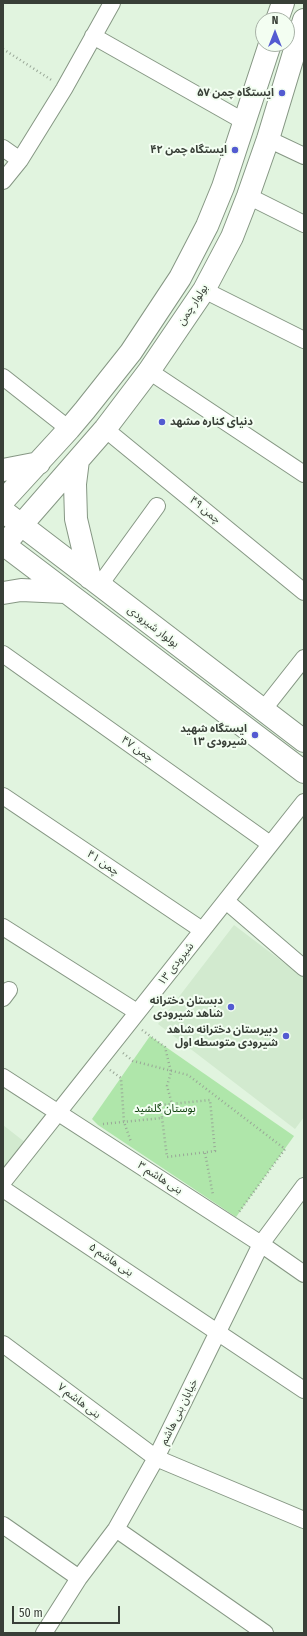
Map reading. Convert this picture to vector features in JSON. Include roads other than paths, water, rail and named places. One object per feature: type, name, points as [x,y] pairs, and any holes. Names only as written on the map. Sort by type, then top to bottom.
[{"type":"main road","name":"بولوار چمن","points":[[3,545],[105,429],[149,371],[204,290],[232,237],[248,196],[268,139],[304,20]]},
{"type":"main road","points":[[3,501],[69,429],[131,352],[180,278],[223,187],[267,52]]},
{"type":"main road","points":[[78,460],[75,484],[76,519],[94,582]]},
{"type":"main road","points":[[3,470],[39,463]]},
{"type":"main road","name":"بولوار شیرودی","points":[[3,511],[20,526],[304,741]]},
{"type":"main road","points":[[3,545],[304,772]]},
{"type":"main road","points":[[3,594],[21,590],[65,592]]},
{"type":"street","points":[[3,181],[20,160],[64,89],[112,3]]},
{"type":"street","points":[[93,36],[245,122]]},
{"type":"street","points":[[268,139],[304,156]]},
{"type":"street","points":[[3,148],[20,160]]},
{"type":"street","points":[[248,196],[304,224]]},
{"type":"street","points":[[204,290],[304,340]]},
{"type":"street","points":[[149,371],[304,474]]},
{"type":"street","points":[[3,377],[69,429]]},
{"type":"street","name":"چمن ۴۹","points":[[105,429],[304,592]]},
{"type":"street","points":[[94,582],[157,506]]},
{"type":"street","name":"چمن ۴۷","points":[[3,654],[270,844]]},
{"type":"street","points":[[263,710],[304,658]]},
{"type":"street","name":"چمن ۴۱","points":[[3,796],[202,930]]},
{"type":"street","name":"شیرودی ۱۳","points":[[3,1182],[304,802]]},
{"type":"street","points":[[226,901],[304,968]]},
{"type":"street","points":[[3,927],[134,1017]]},
{"type":"street","name":"بنی هاشم ۳","points":[[3,1077],[210,1210],[304,1274]]},
{"type":"street","name":"خیابان بنی هاشم","points":[[44,1633],[79,1578],[116,1529],[156,1458],[261,1244],[304,1186]]},
{"type":"street","name":"بنی هاشم ۵","points":[[3,1189],[304,1390]]},
{"type":"street","name":"بنی هاشم ۷","points":[[3,1344],[156,1458],[304,1520]]},
{"type":"street","points":[[3,1525],[79,1578]]},
{"type":"street","points":[[116,1529],[265,1633]]},
{"type":"place","name":"ایستگاه چمن ۵۷","points":[[282,93]]},
{"type":"place","name":"ایستگاه چمن ۴۲","points":[[235,150]]},
{"type":"place","name":"دنیای کناره مشهد","points":[[162,422]]},
{"type":"place","name":"ایستگاه شهید شیرودی ۱۳","points":[[255,735]]},
{"type":"place","name":"دبستان دخترانه شاهد شیرودی","points":[[231,1007]]},
{"type":"place","name":"دبیرستان دخترانه شاهد شیرودی متوسطه اول","points":[[286,1036]]},
{"type":"park label","name":"بوستان گلشید","points":[[165,1109]]}]
